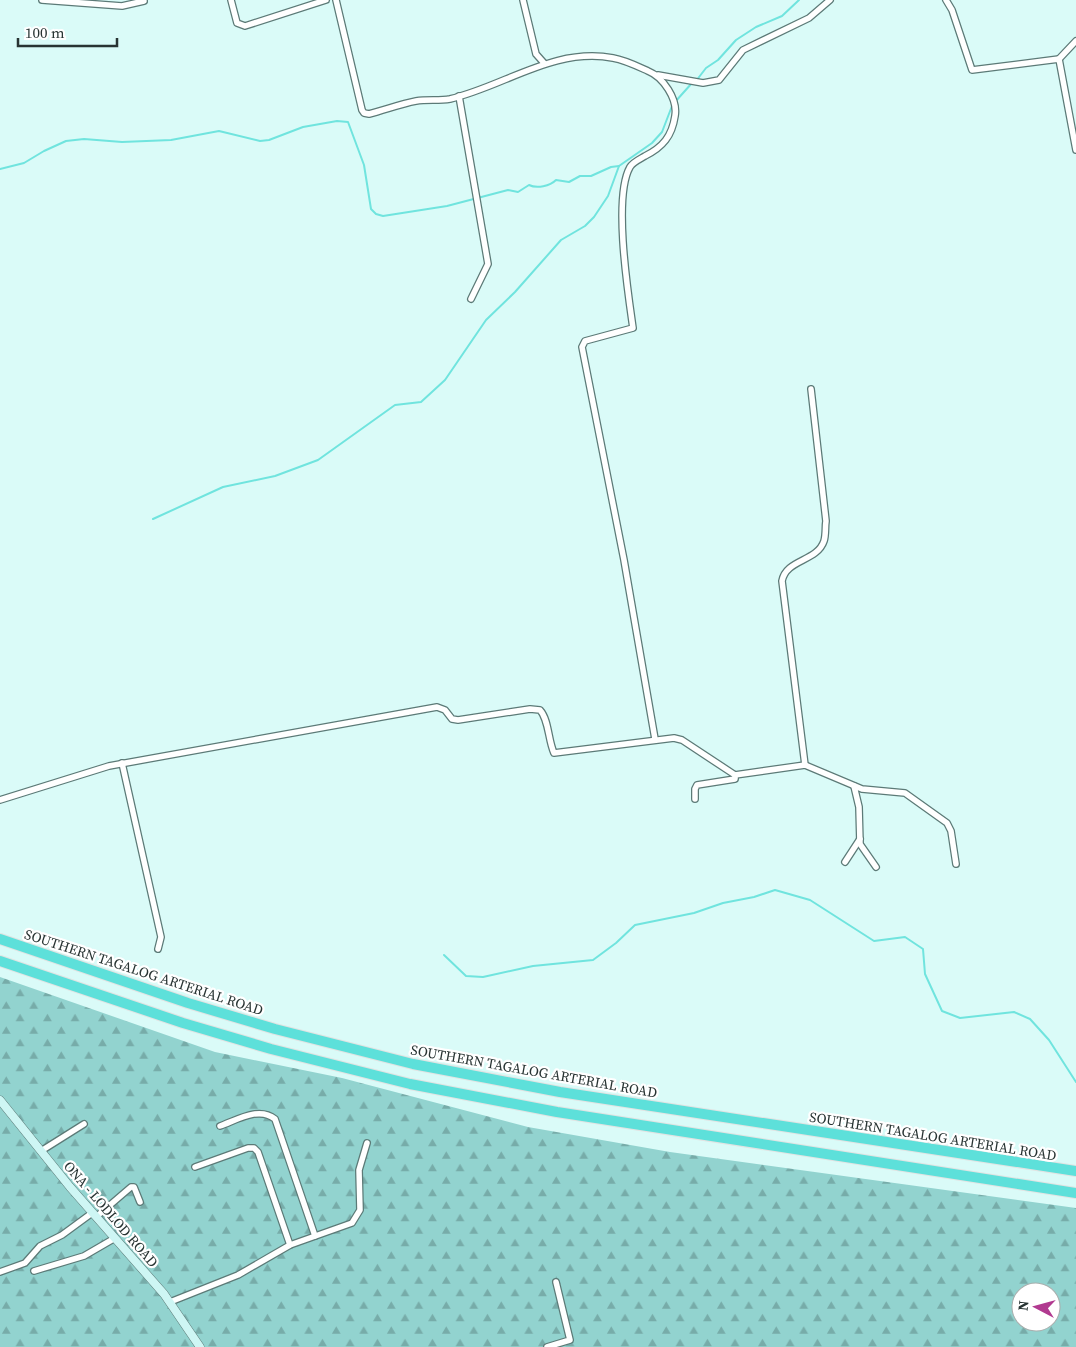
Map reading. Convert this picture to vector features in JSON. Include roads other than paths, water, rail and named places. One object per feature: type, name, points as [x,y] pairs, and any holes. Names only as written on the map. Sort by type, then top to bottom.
[{"type":"highway","name":"SOUTHERN TAGALOG ARTERIAL ROAD","points":[[0,939],[188,1003],[275,1029],[413,1064],[560,1092],[1076,1171]]},
{"type":"highway","points":[[0,961],[192,1026],[271,1049],[410,1084],[567,1114],[1076,1193]]},
{"type":"main road","name":"ONA - LODLOD ROAD","points":[[0,1100],[94,1215],[170,1302],[200,1347]]},
{"type":"street","points":[[42,0],[122,6],[144,1]]},
{"type":"street","points":[[231,0],[237,23],[245,26],[326,0]]},
{"type":"street","points":[[336,0],[362,110],[364,113],[369,114],[416,101],[449,99],[516,77],[544,63],[586,55],[611,57],[658,75],[703,83],[719,80],[743,50],[809,18],[830,0]]},
{"type":"street","points":[[523,0],[536,54],[544,63]]},
{"type":"street","points":[[946,0],[952,10],[972,70],[1059,59],[1076,42]]},
{"type":"street","points":[[1059,59],[1076,150]]},
{"type":"street","points":[[655,739],[624,560],[582,347],[585,340],[633,328],[626,278],[623,192],[634,163],[667,140],[672,133],[676,110],[673,99],[658,75]]},
{"type":"street","points":[[458,96],[488,267],[471,300]]},
{"type":"street","points":[[805,766],[782,581],[787,569],[813,554],[824,541],[826,520],[811,389]]},
{"type":"street","points":[[0,800],[122,763],[437,707],[445,710],[452,719],[458,720],[530,708],[540,710],[544,715],[549,740],[554,753],[674,738],[682,740],[735,775],[805,766],[867,790],[898,790],[917,800],[947,824],[952,831],[956,864]]},
{"type":"street","points":[[122,763],[161,937],[158,949]]},
{"type":"street","points":[[696,799],[695,789],[697,784],[735,779],[735,775]]},
{"type":"street","points":[[854,786],[859,807],[862,850],[876,867]]},
{"type":"street","points":[[845,862],[860,839]]},
{"type":"street","points":[[220,1126],[259,1113],[268,1114],[275,1120],[315,1236]]},
{"type":"street","points":[[41,1151],[84,1124]]},
{"type":"street","points":[[170,1302],[238,1275],[290,1246],[352,1223],[358,1217],[360,1210],[359,1163],[367,1143]]},
{"type":"street","points":[[195,1168],[248,1148],[254,1148],[258,1152],[290,1246]]},
{"type":"street","points":[[0,1272],[25,1263],[40,1246],[94,1215],[130,1187],[134,1187],[140,1202]]},
{"type":"street","points":[[34,1271],[84,1256],[115,1238]]},
{"type":"street","points":[[547,1347],[570,1340],[556,1282]]},
{"type":"waterway","points":[[696,81],[706,68],[718,60],[736,40],[756,27],[782,16],[799,0]]},
{"type":"waterway","points":[[675,102],[692,83]]},
{"type":"waterway","points":[[153,519],[223,487],[275,476],[318,460],[395,405],[421,402],[445,380],[486,320],[515,292],[561,240],[585,226],[594,217],[608,196],[619,166],[652,143],[662,132],[672,106]]},
{"type":"waterway","points":[[0,169],[24,163],[66,141],[84,139],[122,142],[171,140],[219,131],[260,141],[269,140],[303,127],[337,121],[348,122],[364,165],[371,209],[376,214],[383,216],[447,206],[508,190],[518,192],[529,185],[543,186],[556,180],[569,182],[580,176],[591,176],[611,167],[619,166]]},
{"type":"waterway","points":[[444,955],[466,976],[483,977],[533,966],[593,960],[616,943],[635,925],[694,913],[723,903],[754,897],[775,890],[810,900],[874,941],[905,937],[923,949],[925,974],[942,1011],[960,1018],[1014,1012],[1030,1019],[1049,1040],[1076,1082]]}]
